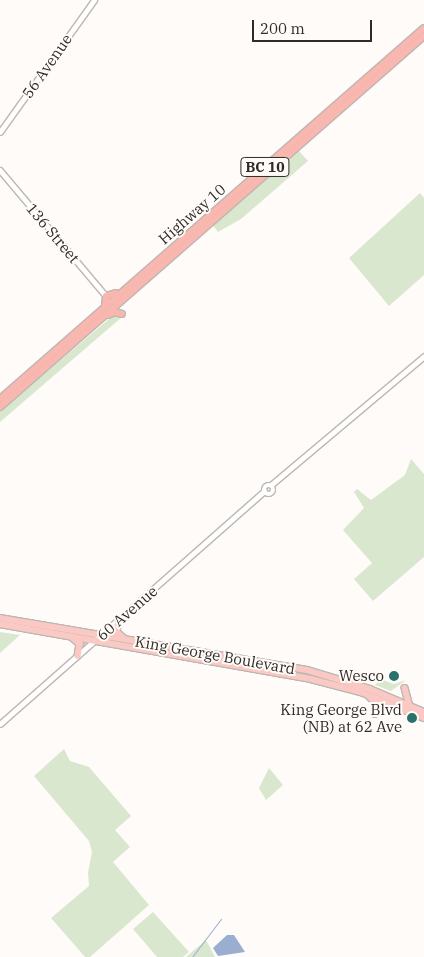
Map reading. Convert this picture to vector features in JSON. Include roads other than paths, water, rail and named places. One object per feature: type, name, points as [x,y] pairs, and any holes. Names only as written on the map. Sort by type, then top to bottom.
[{"type":"highway","name":"Highway 10","points":[[0,399],[424,28]]},
{"type":"highway","name":"Highway 10","points":[[0,407],[424,36]]},
{"type":"highway","points":[[105,306],[106,296],[113,296],[158,260]]},
{"type":"highway","points":[[64,350],[111,313],[122,314],[121,300]]},
{"type":"main road","name":"King George Boulevard","points":[[0,618],[307,670],[410,705],[424,712]]},
{"type":"main road","points":[[119,620],[117,632],[128,640]]},
{"type":"main road","name":"King George Boulevard","points":[[0,624],[312,679],[361,692],[424,718]]},
{"type":"main road","points":[[71,636],[80,644],[78,656]]},
{"type":"main road","points":[[405,688],[405,696],[410,705]]},
{"type":"main road","points":[[361,692],[377,704],[375,714]]},
{"type":"street","name":"56 Avenue","points":[[0,132],[94,0]]},
{"type":"street","name":"136 Street","points":[[0,170],[106,296]]},
{"type":"street","points":[[266,493],[424,356]]},
{"type":"street","points":[[266,493],[266,486],[272,487]]},
{"type":"street","name":"60 Avenue","points":[[0,724],[266,493]]},
{"type":"water","points":[[227,935],[234,935],[245,952],[218,956],[213,948]]},
{"type":"waterway","points":[[192,957],[221,919]]},
{"type":"place","name":"Wesco","points":[[394,676]]},
{"type":"place","name":"King George Blvd (NB) at 62 Ave","points":[[412,718]]}]
